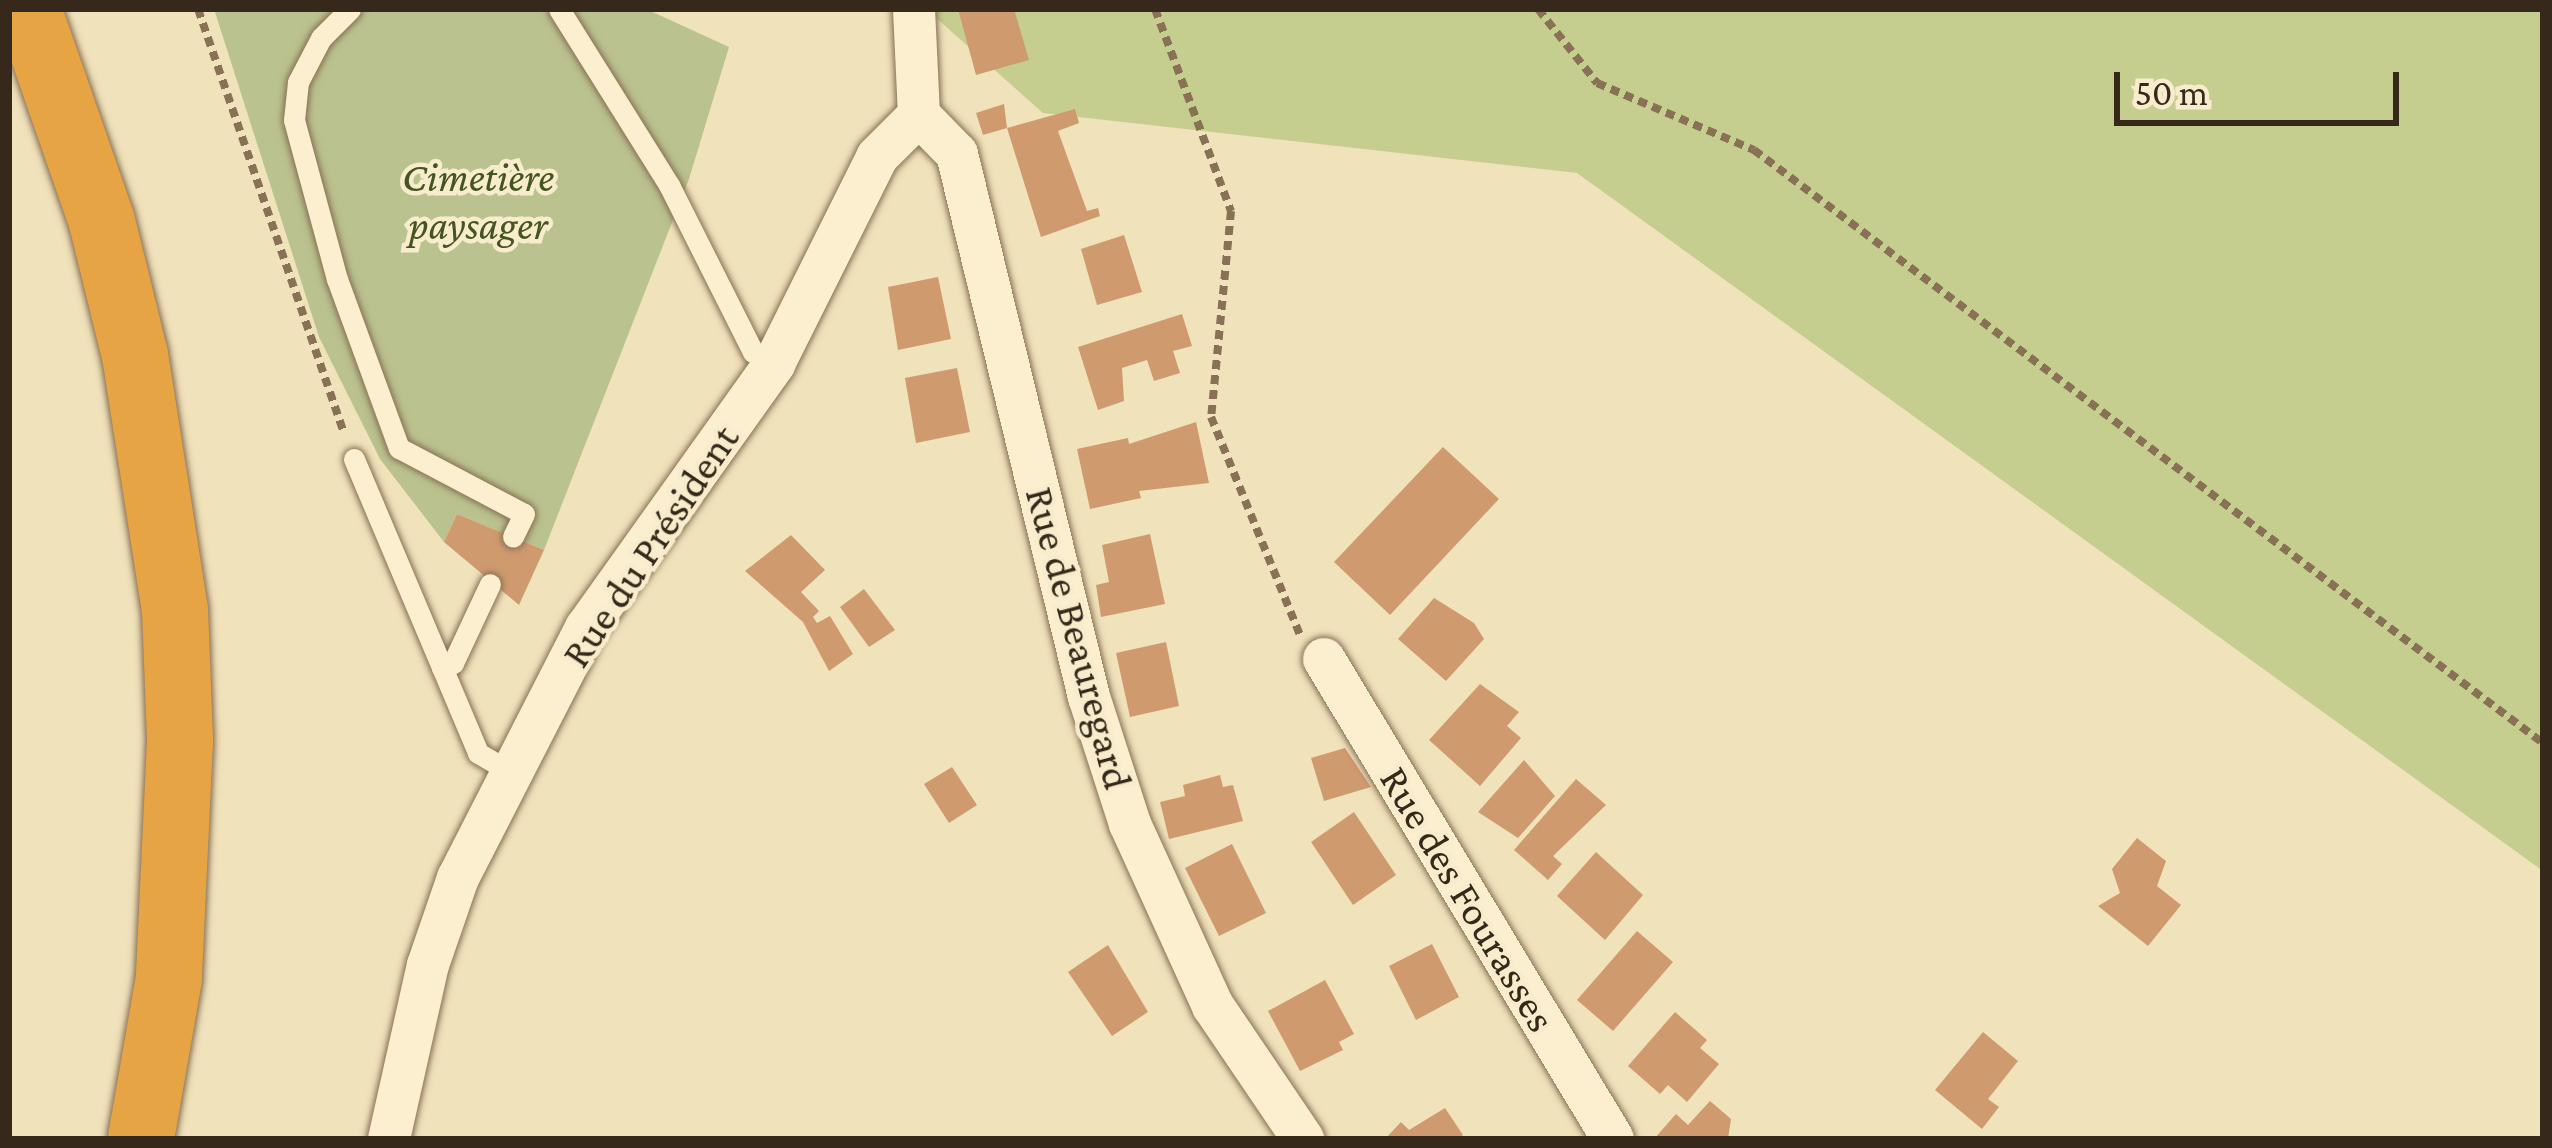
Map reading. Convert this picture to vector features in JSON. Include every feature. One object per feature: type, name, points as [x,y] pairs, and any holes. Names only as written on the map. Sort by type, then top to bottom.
[{"type":"highway","points":[[28,9],[102,222],[135,355],[175,609],[180,741],[170,956],[141,1139]]},
{"type":"street","points":[[914,9],[919,115]]},
{"type":"street","name":"Rue du Président","points":[[389,1139],[435,944],[458,878],[586,628],[774,364],[877,157],[919,115]]},
{"type":"street","name":"Rue de Beauregard","points":[[919,115],[957,154],[1089,697],[1130,824],[1213,1006],[1303,1139]]},
{"type":"street","name":"Rue des Fourasses","points":[[1324,659],[1613,1139]]},
{"type":"lane","points":[[350,9],[321,38],[298,82],[294,120],[337,279],[399,448],[524,514],[512,537]]},
{"type":"lane","points":[[560,9],[669,184],[753,352],[774,364]]},
{"type":"lane","points":[[354,459],[478,753],[512,773]]},
{"type":"lane","points":[[442,668],[453,663],[490,584]]},
{"type":"path","points":[[198,9],[354,459]]},
{"type":"path","points":[[1155,9],[1231,211],[1211,417],[1298,632],[1324,659]]},
{"type":"path","points":[[1538,9],[1597,83],[1754,150],[2543,743]]},
{"type":"green space","name":"Cimetière paysager","points":[[214,9],[646,9],[729,47],[689,179],[544,550],[457,514],[444,542],[380,459],[319,337]]},
{"type":"green space","points":[[926,9],[2543,9],[2543,871],[1577,173],[1043,113]]},
{"type":"building","points":[[958,9],[1014,9],[1029,60],[976,75]]},
{"type":"building","points":[[1004,104],[1007,128],[983,135],[976,113]]},
{"type":"building","points":[[1075,109],[1079,123],[1058,131],[1087,211],[1098,208],[1100,216],[1041,237],[1007,128]]},
{"type":"building","points":[[1124,235],[1142,292],[1097,305],[1081,249]]},
{"type":"building","points":[[938,277],[951,339],[898,350],[888,287]]},
{"type":"building","points":[[1182,314],[1192,346],[1173,351],[1180,373],[1154,381],[1147,360],[1122,368],[1124,401],[1098,410],[1078,347]]},
{"type":"building","points":[[957,368],[970,432],[916,443],[905,378]]},
{"type":"building","points":[[1196,422],[1209,483],[1139,491],[1141,498],[1090,509],[1077,449],[1128,438],[1129,444]]},
{"type":"building","points":[[1443,447],[1499,499],[1390,615],[1334,562]]},
{"type":"building","points":[[457,514],[544,550],[519,605],[444,542]]},
{"type":"building","points":[[1150,534],[1165,604],[1101,617],[1096,585],[1109,582],[1102,545]]},
{"type":"building","points":[[791,535],[825,570],[801,592],[819,611],[813,617],[817,623],[830,616],[853,654],[829,671],[803,622],[745,571]]},
{"type":"building","points":[[864,589],[895,630],[869,647],[840,607]]},
{"type":"building","points":[[1434,598],[1474,623],[1484,639],[1446,681],[1398,639]]},
{"type":"building","points":[[1166,642],[1179,706],[1130,717],[1116,653]]},
{"type":"building","points":[[1480,684],[1519,712],[1507,726],[1521,738],[1480,786],[1429,740]]},
{"type":"building","points":[[1345,748],[1371,787],[1324,801],[1311,758]]},
{"type":"building","points":[[1524,760],[1555,796],[1518,838],[1478,812]]},
{"type":"building","points":[[952,767],[977,805],[949,823],[924,784]]},
{"type":"building","points":[[1220,775],[1223,787],[1233,785],[1243,821],[1169,839],[1160,802],[1185,796],[1183,785]]},
{"type":"building","points":[[1576,779],[1606,805],[1553,856],[1562,864],[1548,880],[1514,850]]},
{"type":"building","points":[[1354,812],[1396,875],[1353,905],[1311,842]]},
{"type":"building","points":[[2137,838],[2166,861],[2157,886],[2181,905],[2148,946],[2098,906],[2120,893],[2112,869]]},
{"type":"building","points":[[1232,844],[1266,913],[1219,936],[1185,868]]},
{"type":"building","points":[[1596,852],[1643,895],[1605,940],[1557,896]]},
{"type":"building","points":[[1637,931],[1673,962],[1613,1031],[1577,1000]]},
{"type":"building","points":[[1432,944],[1459,997],[1416,1020],[1389,966]]},
{"type":"building","points":[[1108,945],[1148,1012],[1112,1036],[1068,972]]},
{"type":"building","points":[[1325,980],[1354,1034],[1339,1042],[1343,1050],[1300,1071],[1268,1011]]},
{"type":"building","points":[[1675,1012],[1707,1040],[1700,1048],[1719,1064],[1687,1102],[1668,1085],[1660,1094],[1628,1066]]},
{"type":"building","points":[[1983,1032],[2018,1061],[1988,1099],[1999,1107],[1982,1129],[1935,1090]]},
{"type":"building","points":[[1710,1101],[1731,1119],[1728,1139],[1654,1139],[1676,1114],[1688,1125]]},
{"type":"building","points":[[1445,1108],[1463,1135],[1457,1139],[1385,1139],[1401,1122],[1409,1130]]}]
